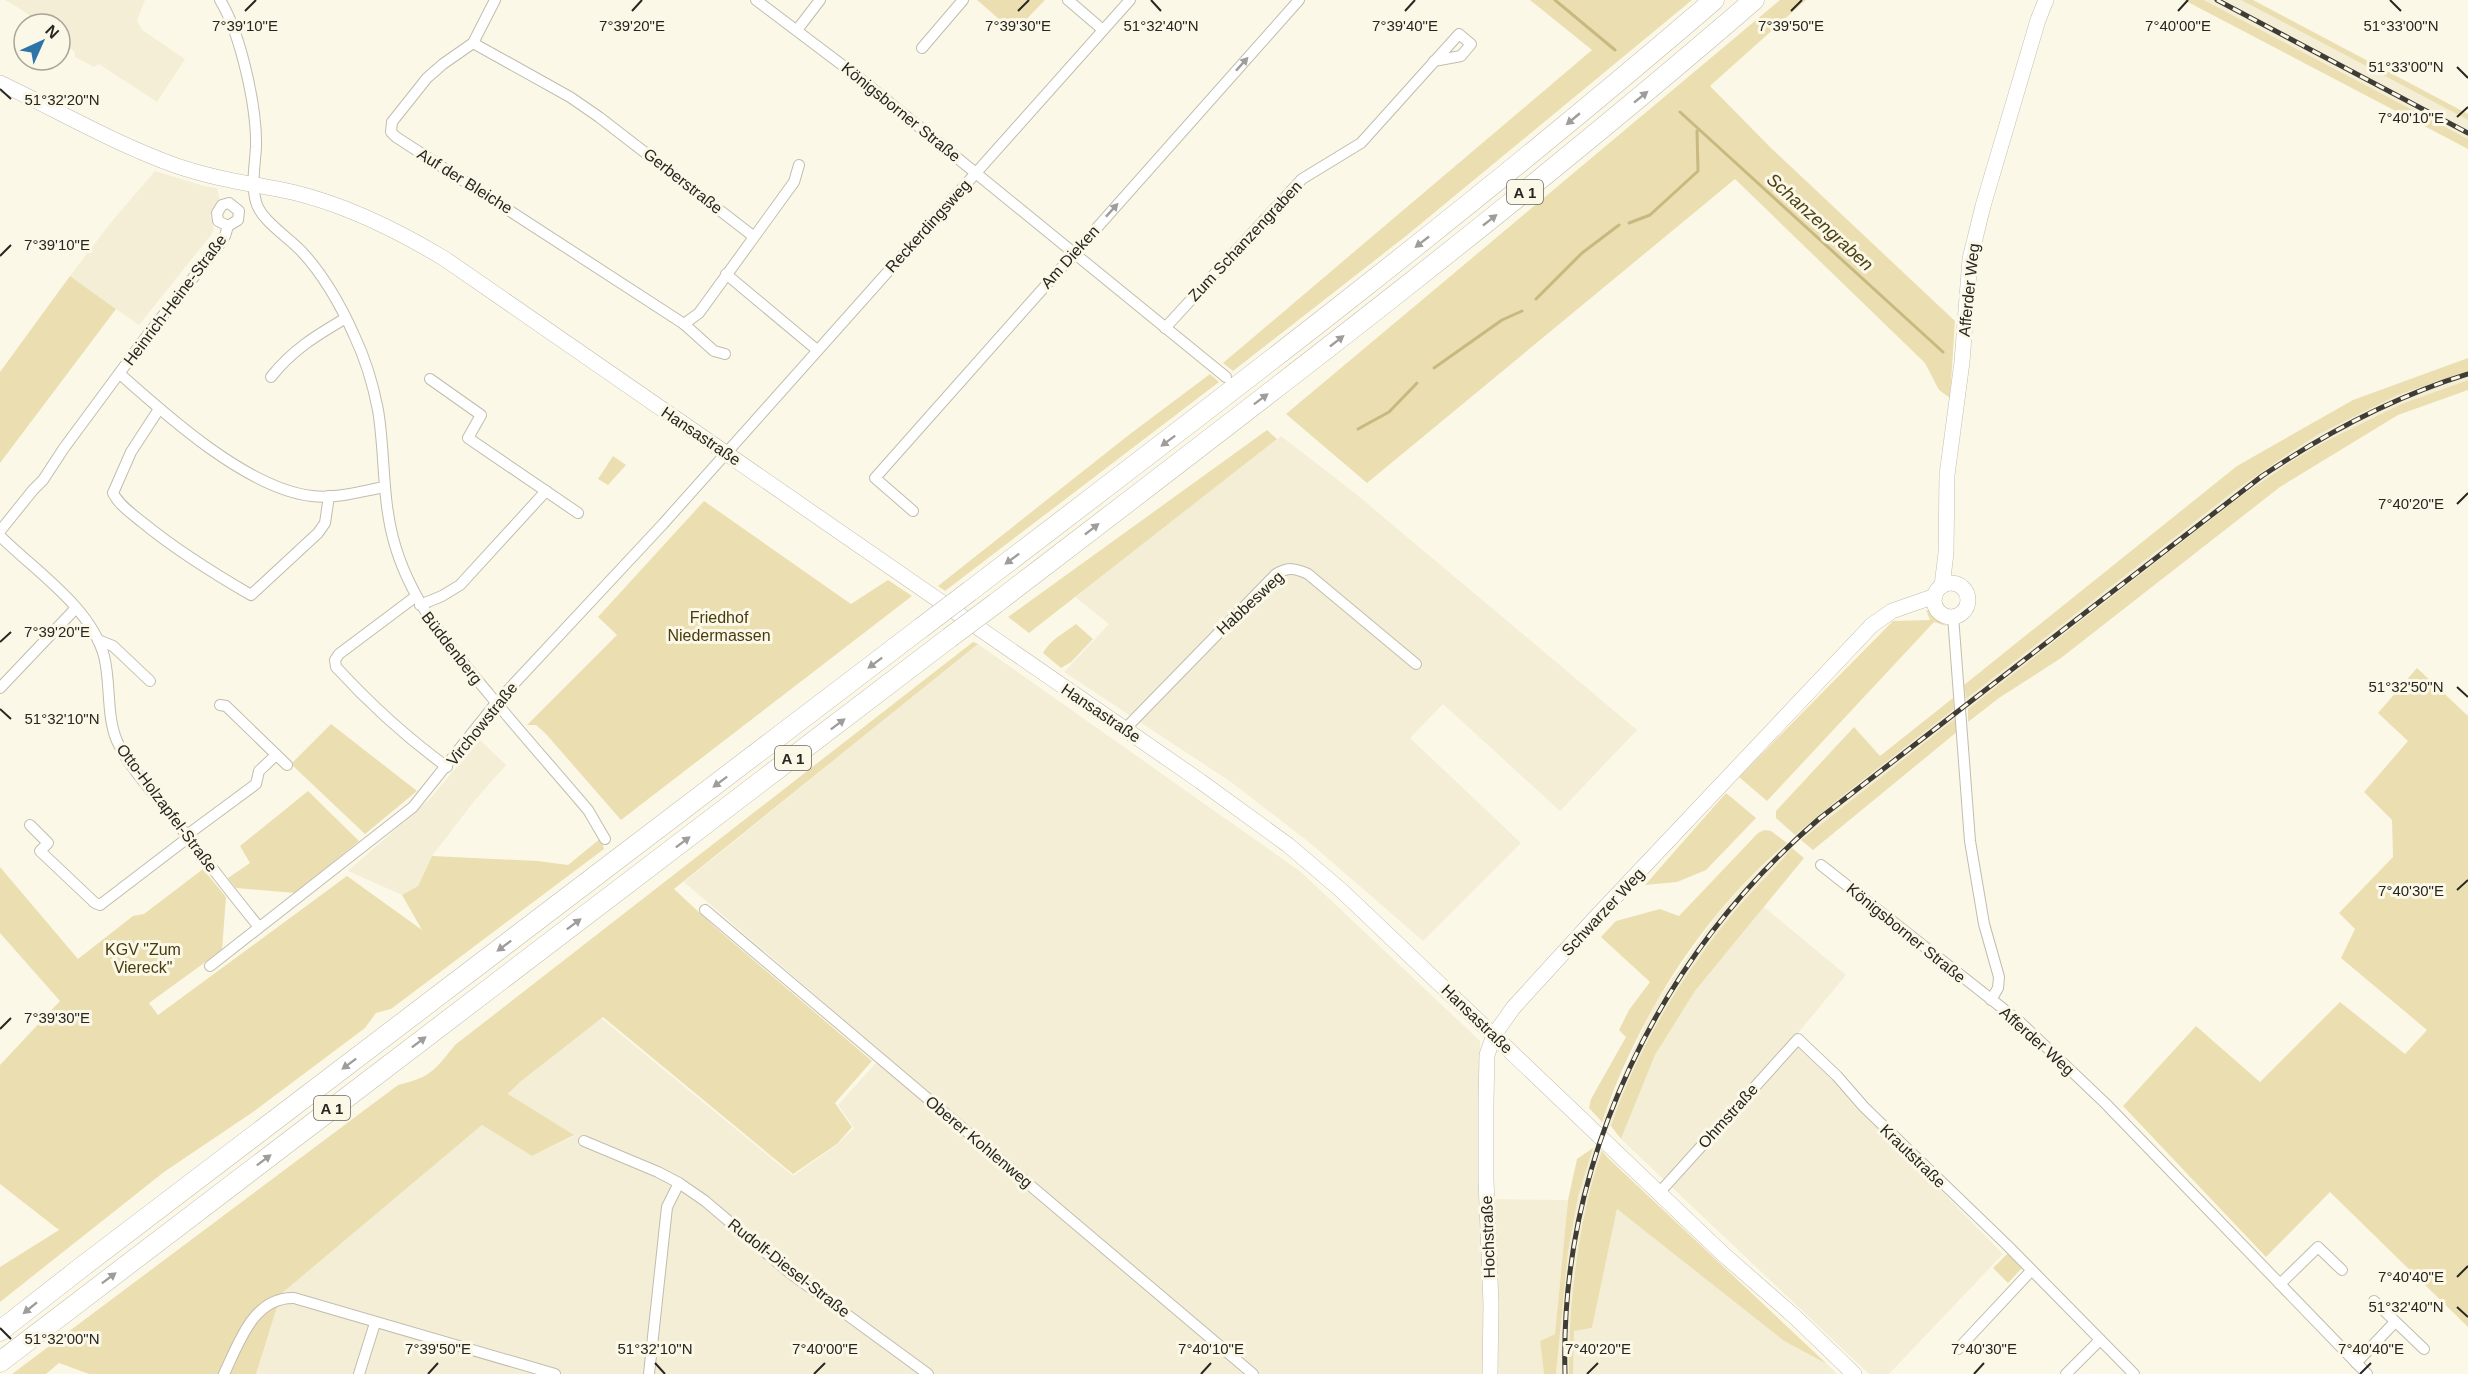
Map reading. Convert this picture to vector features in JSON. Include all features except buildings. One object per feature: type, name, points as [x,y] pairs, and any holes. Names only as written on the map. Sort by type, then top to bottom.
[{"type":"highway","name":"A 1","points":[[0,1331],[1271,361],[1497,183],[1714,0]]},
{"type":"highway","name":"A 1","points":[[0,1362],[1291,377],[1530,188],[1660,82],[1754,0]]},
{"type":"main road","name":"Afferder Weg","points":[[1945,589],[1947,475],[1962,362],[1970,259],[1986,195],[2046,0]]},
{"type":"main road","name":"Hansastraße","points":[[0,83],[124,145],[211,177],[292,192],[351,210],[407,236],[455,266],[1125,729],[1254,819],[1350,898],[1659,1193],[1854,1374]]},
{"type":"main road","name":"Schwarzer Weg","points":[[1494,1035],[1513,1008],[1597,916],[1872,625],[1885,615],[1945,589]]},
{"type":"main road","points":[[1900,608],[1921,607],[1947,614],[1963,612],[1968,602],[1966,592],[1945,589],[1936,605],[1947,614]]},
{"type":"main road","name":"Hochstraße","points":[[1490,1374],[1491,1304],[1486,1180],[1486,1101],[1487,1055],[1494,1035]]},
{"type":"main road","name":"Hochstraße","points":[[1486,1101],[1497,1061],[1504,1055],[1513,1053]]},
{"type":"street","points":[[220,0],[228,16],[250,86],[256,146],[254,186]]},
{"type":"street","name":"Auf der Bleiche","points":[[495,0],[472,43],[427,78],[392,122],[391,132],[401,141],[684,324],[714,351],[725,354]]},
{"type":"street","name":"Königsborner Straße","points":[[756,0],[858,76],[1226,377]]},
{"type":"street","points":[[797,30],[820,0]]},
{"type":"street","points":[[922,48],[963,0]]},
{"type":"street","points":[[1068,0],[1103,30]]},
{"type":"street","name":"Reckerdingsweg","points":[[727,453],[1130,0]]},
{"type":"street","name":"Am Dieken","points":[[913,511],[875,478],[1299,0]]},
{"type":"street","name":"Gerberstraße","points":[[472,43],[570,97],[599,117],[753,237]]},
{"type":"street","name":"Zum Schanzengraben","points":[[1165,328],[1302,179],[1361,143],[1434,61]]},
{"type":"street","points":[[684,324],[699,313],[794,182],[799,165]]},
{"type":"street","name":"Büddenberg","points":[[254,186],[258,208],[303,252],[346,318],[363,357],[378,410],[385,487],[393,537],[418,601],[448,645],[588,810],[605,838]]},
{"type":"street","name":"Heinrich-Heine-Straße","points":[[0,534],[33,489],[47,475],[64,448],[174,300],[217,248],[228,226]]},
{"type":"street","points":[[726,274],[817,350]]},
{"type":"street","points":[[271,377],[287,358],[306,342],[346,318]]},
{"type":"street","name":"Heinrich-Heine-Straße","points":[[120,374],[159,409],[223,457],[280,489],[296,494],[329,496],[385,487]]},
{"type":"street","points":[[430,379],[481,415],[468,438],[578,513]]},
{"type":"street","points":[[159,409],[131,452],[112,493],[136,517],[183,554],[251,595],[318,533],[325,523],[329,496]]},
{"type":"street","name":"Virchowstraße","points":[[210,966],[413,807],[496,703],[727,453]]},
{"type":"street","points":[[447,767],[387,719],[336,666],[335,660],[339,654],[418,601],[442,596],[460,585],[546,491]]},
{"type":"street","name":"Otto-Holzapfel-Straße","points":[[0,534],[76,608],[98,640],[109,679],[113,724],[118,743],[259,927]]},
{"type":"street","name":"Habbesweg","points":[[1125,729],[1276,574],[1285,569],[1296,569],[1308,574],[1416,664]]},
{"type":"street","points":[[0,688],[76,608]]},
{"type":"street","name":"Afferder Weg","points":[[1947,614],[1970,841],[1984,924],[1999,977],[1998,988],[1991,1000],[2020,1022],[2106,1104],[2367,1374]]},
{"type":"street","points":[[98,640],[113,646],[150,681]]},
{"type":"street","points":[[220,705],[226,706],[287,765]]},
{"type":"street","points":[[30,825],[48,843],[40,851],[95,903],[100,905],[256,784],[259,771],[276,755]]},
{"type":"street","name":"Königsborner Straße","points":[[1821,865],[1991,1000]]},
{"type":"street","name":"Oberer Kohlenweg","points":[[705,910],[1252,1374]]},
{"type":"street","name":"Ohmstraße","points":[[1659,1193],[1798,1039]]},
{"type":"street","name":"Krautstraße","points":[[1798,1039],[1837,1076],[1852,1096],[2134,1374]]},
{"type":"street","name":"Rudolf-Diesel-Straße","points":[[584,1141],[679,1183],[705,1201],[790,1273],[928,1374]]},
{"type":"street","points":[[649,1374],[667,1207],[679,1183]]},
{"type":"street","points":[[2280,1284],[2318,1247],[2342,1270]]},
{"type":"street","points":[[1958,1349],[2031,1271]]},
{"type":"street","points":[[224,1374],[256,1314],[278,1299],[294,1298],[555,1374]]},
{"type":"street","points":[[2374,1301],[2424,1349]]},
{"type":"street","points":[[2356,1363],[2395,1322]]},
{"type":"street","points":[[359,1374],[375,1323]]},
{"type":"street","points":[[2066,1374],[2100,1340]]},
{"type":"shaded area","points":[[5,0],[145,0],[137,20],[142,30],[185,59],[157,102],[99,64],[94,67],[75,57],[75,52],[72,50],[72,12],[25,12]]},
{"type":"shaded area","points":[[2204,0],[2241,0],[2468,120],[2468,139]]},
{"type":"shaded area","points":[[155,171],[217,188],[220,200],[210,215],[214,229],[211,235],[139,325],[70,276],[112,221]]},
{"type":"shaded area","points":[[2468,371],[2468,380],[2401,404],[2324,442],[2292,461],[2237,499],[1968,709],[1966,699],[2233,492],[2288,454],[2319,434],[2398,395]]},
{"type":"shaded area","points":[[1281,436],[1356,494],[1637,730],[1560,811],[1443,704],[1410,738],[1521,843],[1423,941],[1310,843],[1231,782],[1064,672],[1109,624],[1075,597]]},
{"type":"shaded area","points":[[978,644],[1301,872],[1480,1041],[1481,1199],[1568,1200],[1555,1334],[1540,1341],[1544,1374],[256,1374],[281,1294],[482,1125],[532,1156],[574,1136],[508,1095],[520,1082],[601,1018],[793,1176],[838,1144],[854,1128],[838,1105],[884,1054],[684,882]]},
{"type":"shaded area","points":[[1954,709],[1956,718],[1801,840],[1795,835],[1841,797]]},
{"type":"shaded area","points":[[480,740],[506,765],[475,800],[432,856],[418,886],[402,895],[348,871],[428,801]]},
{"type":"shaded area","points":[[1787,843],[1792,848],[1726,922],[1629,1079],[1611,1126],[1602,1122],[1653,1006],[1717,915],[1748,880]]},
{"type":"shaded area","points":[[1764,907],[1846,975],[1793,1039],[2003,1254],[1889,1374],[1869,1374],[1621,1139],[1655,1055],[1695,991]]},
{"type":"shaded area","points":[[1593,1148],[1602,1151],[1586,1211],[1578,1258],[1570,1330],[1569,1374],[1556,1374],[1568,1252],[1578,1197]]},
{"type":"shaded area","points":[[1617,1209],[1784,1341],[1827,1364],[1837,1374],[1573,1374],[1573,1331],[1592,1328]]},
{"type":"green space","points":[[977,0],[1045,0],[1014,32]]},
{"type":"green space","points":[[1530,0],[1692,0],[1406,236],[1233,371],[1223,363],[1592,50]]},
{"type":"green space","points":[[1780,0],[1806,0],[1710,86],[1771,148],[1955,321],[1950,398],[1939,390],[1925,363],[1735,179],[1367,483],[1286,414]]},
{"type":"green space","points":[[2184,0],[2204,0],[2468,139],[2468,149]]},
{"type":"green space","points":[[2241,0],[2253,0],[2468,114],[2468,120]]},
{"type":"green space","points":[[70,276],[116,309],[0,463],[0,372]]},
{"type":"green space","points":[[2468,358],[2468,371],[2398,395],[2319,434],[2288,454],[2233,492],[1966,699],[1964,685],[2237,466],[2353,400]]},
{"type":"green space","points":[[1210,374],[1219,382],[945,591],[938,586],[1130,434]]},
{"type":"green space","points":[[2468,380],[2468,390],[2398,415],[2280,487],[2061,658],[1999,698],[1968,722],[1968,709],[2237,499],[2292,461],[2324,442],[2401,404]]},
{"type":"green space","points":[[1267,430],[1277,439],[1029,633],[1008,617]]},
{"type":"green space","points":[[613,456],[626,465],[608,485],[598,479]]},
{"type":"green space","name":"Friedhof Niedermassen","points":[[704,501],[851,604],[888,580],[912,596],[621,820],[546,734],[536,725],[527,725],[617,635],[598,617]]},
{"type":"green space","points":[[1926,610],[1936,614],[1946,626],[1934,622],[1767,801],[1739,777],[1893,621],[1930,620]]},
{"type":"green space","points":[[1076,624],[1093,639],[1071,662],[1061,668],[1043,653],[1054,640]]},
{"type":"green space","points":[[973,642],[978,644],[674,889],[716,928],[872,1061],[835,1103],[852,1127],[837,1144],[793,1174],[603,1017],[508,1094],[574,1135],[532,1156],[482,1125],[281,1294],[261,1304],[220,1374],[89,1374],[59,1363],[46,1374],[12,1374],[398,1085],[431,1072],[455,1045]]},
{"type":"green space","points":[[2417,668],[2468,716],[2468,1327],[2330,1192],[2266,1257],[2123,1106],[2196,1026],[2260,1082],[2340,1002],[2405,1054],[2427,1030],[2341,958],[2355,929],[2339,913],[2393,857],[2392,820],[2364,792],[2408,741],[2378,713]]},
{"type":"green space","points":[[1953,698],[1954,709],[1795,835],[1776,818],[1776,811],[1854,727],[1880,756]]},
{"type":"green space","points":[[1956,718],[1958,731],[1813,850],[1801,840]]},
{"type":"green space","points":[[331,724],[417,791],[365,834],[291,764]]},
{"type":"green space","points":[[308,791],[359,841],[295,893],[236,888],[228,878],[250,863],[240,846]]},
{"type":"green space","points":[[1726,793],[1756,818],[1706,870],[1677,882],[1645,885]]},
{"type":"green space","points":[[1764,830],[1771,831],[1787,843],[1727,903],[1676,970],[1634,1044],[1602,1122],[1589,1108],[1591,1099],[1626,1037],[1619,1030],[1629,1010],[1650,982],[1601,937],[1616,921],[1660,909],[1679,916],[1758,833]]},
{"type":"green space","name":"KGV \"Zum Viereck\"","points":[[601,838],[604,849],[391,1009],[376,1013],[365,1028],[253,1112],[164,1172],[0,1302],[0,1267],[59,1230],[0,1184],[0,1065],[60,1001],[0,933],[0,867],[78,959],[133,916],[144,914],[203,869],[226,897],[222,950],[149,1003],[158,1015],[347,876],[422,930],[402,895],[418,886],[432,856],[538,861],[568,865]]},
{"type":"green space","points":[[1792,848],[1804,858],[1695,991],[1655,1055],[1621,1139],[1611,1126],[1645,1045],[1659,1020],[1707,946],[1741,903]]},
{"type":"green space","points":[[1593,1148],[1578,1197],[1568,1252],[1556,1374],[1544,1374],[1540,1341],[1555,1334],[1568,1200],[1577,1159]]},
{"type":"green space","points":[[1602,1151],[1827,1364],[1784,1341],[1617,1209],[1592,1328],[1574,1331],[1573,1374],[1569,1374],[1570,1319],[1576,1261],[1587,1203]]},
{"type":"green space","points":[[2008,1253],[2022,1268],[2008,1283],[1993,1268]]},
{"type":"green space","points":[[278,1304],[256,1374],[228,1374],[258,1317]]},
{"type":"waterway","name":"Schanzengraben","points":[[1555,0],[1615,50]]},
{"type":"waterway","name":"Schanzengraben","points":[[1680,112],[1943,352]]},
{"type":"waterway","points":[[1629,223],[1650,215],[1698,171],[1697,131]]},
{"type":"waterway","points":[[1536,299],[1582,253],[1619,225]]},
{"type":"waterway","points":[[1434,368],[1502,320],[1522,311]]},
{"type":"waterway","points":[[1358,429],[1389,412],[1417,383]]},
{"type":"railway","points":[[2217,0],[2468,133]]},
{"type":"railway","points":[[1565,1374],[1568,1294],[1580,1216],[1601,1140],[1630,1068],[1667,998],[1711,933],[1763,873],[1820,818],[2262,476],[2311,445],[2387,405],[2468,374]]}]
